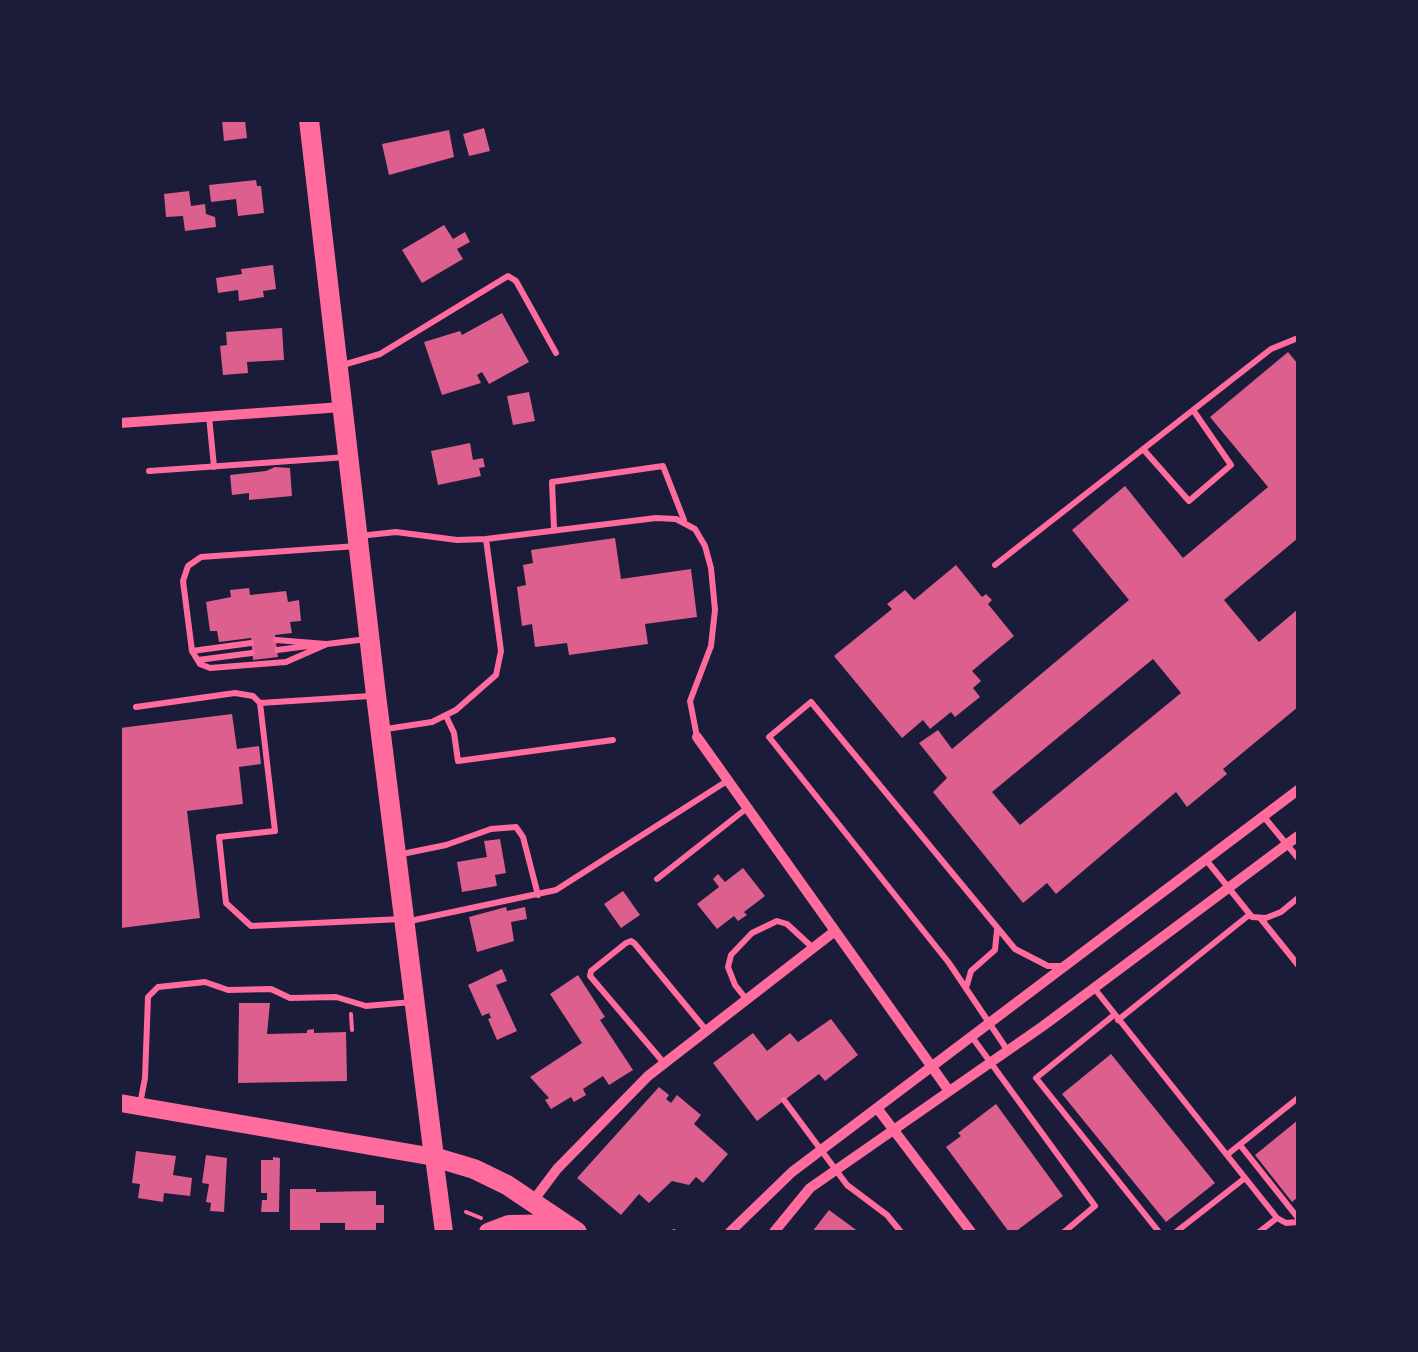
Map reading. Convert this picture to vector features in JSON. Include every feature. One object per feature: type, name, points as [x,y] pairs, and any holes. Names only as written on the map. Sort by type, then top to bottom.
[{"type":"main road","points":[[309,120],[395,855],[444,1232]]},
{"type":"main road","points":[[130,1105],[434,1157],[474,1169],[533,1201],[570,1227]]},
{"type":"main road","points":[[486,1227],[570,1227]]},
{"type":"street","points":[[120,423],[342,406]]},
{"type":"street","points":[[697,737],[949,1091]]},
{"type":"street","points":[[730,1232],[778,1183],[1298,790]]},
{"type":"street","points":[[774,1232],[804,1193],[1008,1051],[1298,836]]},
{"type":"street","points":[[533,1201],[556,1169],[664,1063],[835,931]]},
{"type":"street","points":[[877,1108],[971,1232]]},
{"type":"lane","points":[[337,366],[363,362],[380,354],[508,276],[516,281],[556,354]]},
{"type":"lane","points":[[995,566],[1271,349],[1298,338]]},
{"type":"lane","points":[[1143,449],[1189,501],[1231,465],[1193,410]]},
{"type":"lane","points":[[209,416],[214,466]]},
{"type":"lane","points":[[149,472],[348,456]]},
{"type":"lane","points":[[554,529],[552,482],[663,466],[684,521]]},
{"type":"lane","points":[[327,644],[286,662],[215,669],[196,660],[184,573],[194,560],[265,550],[312,551],[396,532],[457,540],[486,539],[639,519],[684,521],[695,529],[705,546],[715,600],[711,646],[690,701],[697,737]]},
{"type":"lane","points":[[380,729],[425,724],[446,716],[485,687],[501,664],[486,539]]},
{"type":"lane","points":[[277,650],[369,639]]},
{"type":"lane","points":[[276,640],[327,644]]},
{"type":"lane","points":[[192,650],[251,643]]},
{"type":"lane","points":[[196,660],[252,653]]},
{"type":"lane","points":[[136,707],[235,693],[254,696],[260,703],[276,831],[219,837],[226,903],[251,926],[404,920],[538,895],[561,887],[728,780]]},
{"type":"lane","points":[[260,703],[376,696]]},
{"type":"lane","points":[[1008,1051],[969,991],[769,737],[811,702],[1016,950],[1048,966],[1069,965]]},
{"type":"lane","points":[[446,716],[454,733],[458,761],[613,740]]},
{"type":"lane","points":[[657,879],[748,807]]},
{"type":"lane","points":[[1264,816],[1298,858]]},
{"type":"lane","points":[[395,855],[420,852],[511,826],[523,837],[538,895]]},
{"type":"lane","points":[[1207,861],[1249,915],[1260,918],[1281,912],[1298,898]]},
{"type":"lane","points":[[1159,1232],[1036,1078],[1249,915]]},
{"type":"lane","points":[[1260,918],[1298,966]]},
{"type":"lane","points":[[747,1000],[728,967],[732,955],[752,934],[777,921],[787,924],[812,947]]},
{"type":"lane","points":[[969,991],[968,975],[995,950],[996,927]]},
{"type":"lane","points":[[664,1063],[590,976],[626,944],[634,944],[706,1031]]},
{"type":"lane","points":[[130,1105],[145,1078],[148,998],[158,987],[205,982],[228,990],[272,989],[290,998],[336,997],[366,1006],[414,1002]]},
{"type":"lane","points":[[1094,988],[1277,1218],[1286,1223],[1298,1220],[1240,1145]]},
{"type":"lane","points":[[972,1037],[1096,1206],[1064,1232]]},
{"type":"lane","points":[[1228,1154],[1298,1098]]},
{"type":"lane","points":[[784,1100],[850,1188],[886,1214],[901,1232]]},
{"type":"lane","points":[[1176,1232],[1245,1178]]},
{"type":"lane","points":[[1259,1232],[1277,1218]]},
{"type":"path","points":[[466,1212],[478,1212],[486,1227]]},
{"type":"building","points":[[222,120],[245,120],[247,138],[224,141]]},
{"type":"building","points":[[484,128],[490,151],[469,156],[463,134]]},
{"type":"building","points":[[449,130],[454,157],[389,175],[382,144]]},
{"type":"building","points":[[256,180],[257,186],[261,186],[264,213],[238,216],[236,199],[211,202],[209,185]]},
{"type":"building","points":[[189,191],[191,206],[205,204],[206,214],[215,217],[216,227],[185,231],[183,216],[166,217],[164,194]]},
{"type":"building","points":[[444,225],[453,239],[465,232],[470,242],[457,249],[463,259],[422,283],[402,250]]},
{"type":"building","points":[[273,265],[276,289],[263,291],[264,297],[239,301],[238,290],[218,293],[216,278],[242,274],[241,269]]},
{"type":"building","points":[[502,313],[529,362],[489,384],[482,372],[477,375],[481,383],[442,395],[424,342],[460,331],[462,335]]},
{"type":"building","points":[[282,328],[284,360],[247,362],[248,373],[223,375],[220,346],[227,345],[226,332]]},
{"type":"building","points":[[1288,352],[1298,364],[1298,538],[1224,600],[1259,642],[1298,609],[1298,707],[1223,769],[1227,774],[1187,807],[1176,792],[1056,894],[1047,883],[1023,903],[933,792],[947,778],[919,743],[938,730],[952,749],[1129,600],[1072,530],[1125,486],[1183,558],[1268,487],[1210,417]],"holes":[[[1153,659],[1181,693],[1020,825],[992,792]]]},
{"type":"building","points":[[529,392],[535,421],[513,425],[507,396]]},
{"type":"building","points":[[470,443],[473,460],[483,458],[481,476],[438,485],[431,451]]},
{"type":"building","points":[[290,468],[292,496],[249,500],[249,493],[232,495],[230,475]]},
{"type":"building","points":[[615,538],[621,579],[691,569],[697,617],[645,624],[648,644],[569,655],[567,643],[535,647],[532,624],[522,626],[517,587],[526,585],[523,565],[533,563],[531,550]]},
{"type":"building","points":[[956,565],[982,597],[986,594],[992,600],[988,604],[1014,636],[972,671],[981,681],[973,688],[980,697],[955,717],[951,712],[930,729],[923,720],[902,738],[834,656],[892,609],[887,604],[905,590],[914,600]]},
{"type":"building","points":[[249,588],[250,595],[286,591],[288,602],[299,600],[301,621],[290,622],[292,633],[275,635],[278,657],[253,660],[251,638],[219,642],[217,631],[210,631],[206,602],[231,597],[230,590]]},
{"type":"building","points":[[232,714],[237,749],[259,746],[261,764],[239,767],[243,804],[187,811],[200,918],[121,928],[120,728]]},
{"type":"building","points":[[500,839],[506,873],[495,875],[497,886],[462,892],[457,862],[487,857],[484,841]]},
{"type":"building","points":[[743,868],[765,896],[744,912],[747,915],[738,921],[734,916],[717,929],[697,904],[719,887],[713,879],[718,874],[725,882]]},
{"type":"building","points":[[623,891],[640,915],[621,928],[604,904]]},
{"type":"building","points":[[506,907],[507,911],[525,907],[527,919],[511,922],[514,941],[477,952],[469,917]]},
{"type":"building","points":[[502,969],[507,981],[496,985],[517,1031],[497,1040],[489,1013],[482,1016],[468,985]]},
{"type":"building","points":[[578,975],[605,1017],[600,1020],[633,1070],[609,1085],[603,1076],[583,1089],[586,1095],[574,1102],[571,1097],[551,1109],[545,1100],[549,1098],[530,1077],[582,1043],[550,994]]},
{"type":"building","points":[[239,1003],[270,1003],[267,1034],[307,1033],[314,1029],[314,1033],[346,1032],[347,1081],[238,1083]]},
{"type":"building","points":[[831,1019],[858,1055],[825,1081],[819,1074],[757,1121],[713,1063],[753,1033],[767,1051],[790,1033],[798,1042]]},
{"type":"building","points":[[1111,1054],[1215,1183],[1166,1222],[1062,1094]]},
{"type":"building","points":[[659,1087],[669,1095],[666,1099],[671,1103],[677,1095],[701,1115],[694,1124],[728,1154],[703,1183],[696,1177],[689,1185],[672,1181],[649,1203],[639,1194],[621,1215],[577,1178]]},
{"type":"building","points":[[996,1104],[1063,1196],[1015,1232],[1009,1232],[946,1147]]},
{"type":"building","points":[[1298,1120],[1298,1197],[1292,1202],[1255,1155]]},
{"type":"building","points":[[136,1151],[176,1156],[173,1175],[192,1178],[190,1196],[164,1193],[163,1202],[138,1198],[140,1184],[132,1183]]},
{"type":"building","points":[[206,1155],[227,1158],[224,1212],[210,1211],[211,1203],[206,1202],[209,1184],[202,1183]]},
{"type":"building","points":[[280,1158],[279,1212],[261,1212],[267,1193],[261,1193],[261,1160]]},
{"type":"building","points":[[290,1189],[376,1191],[376,1205],[384,1205],[384,1223],[376,1223],[376,1232],[345,1232],[345,1223],[320,1223],[320,1231],[290,1231]]},
{"type":"building","points":[[829,1210],[859,1232],[812,1232]]}]
